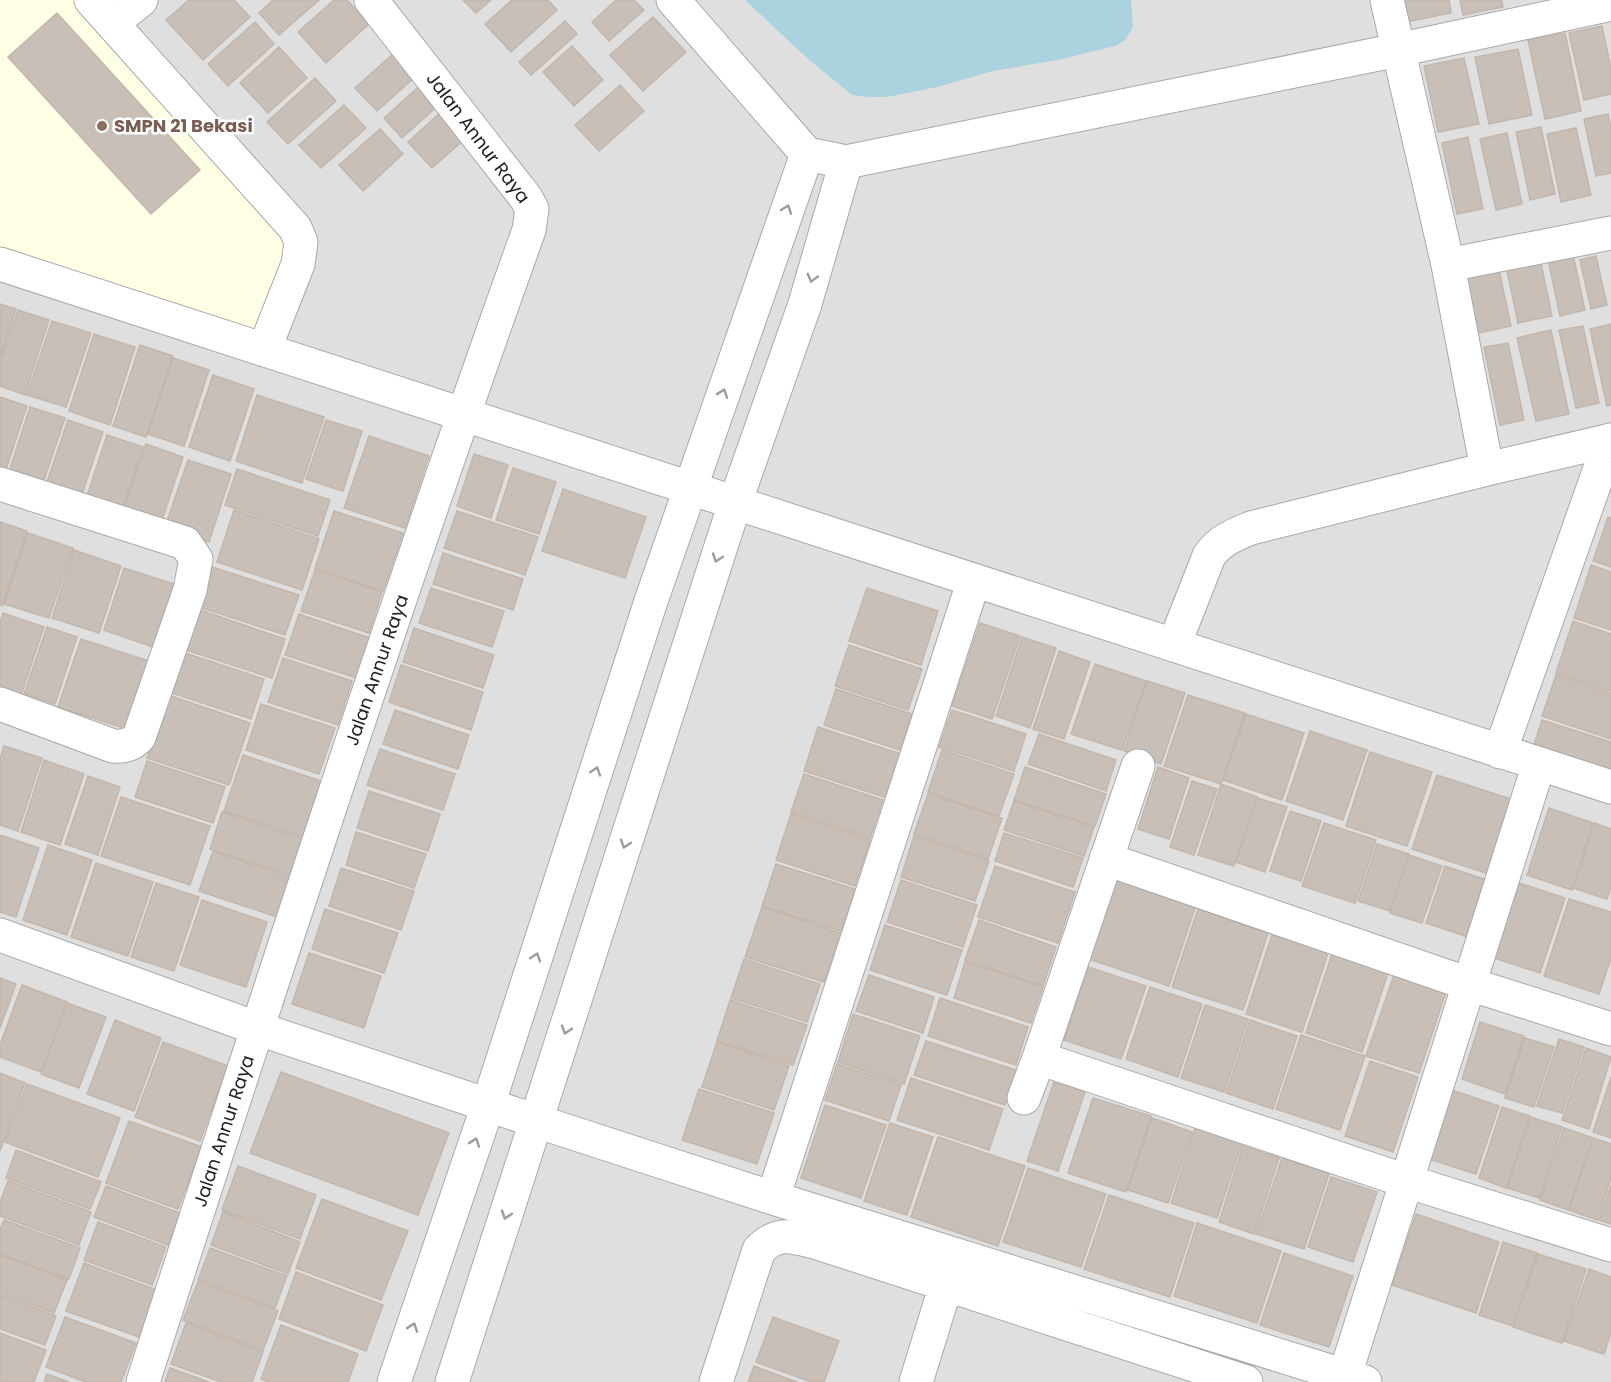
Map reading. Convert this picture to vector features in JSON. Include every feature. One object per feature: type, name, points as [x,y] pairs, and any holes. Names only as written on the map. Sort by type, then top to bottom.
[{"type":"street","points":[[141,0],[101,12],[295,228],[301,242],[298,264],[264,350]]},
{"type":"street","name":"Jalan Annur Raya","points":[[143,1382],[256,1028],[463,414],[529,230],[532,209],[526,198],[371,0]]},
{"type":"street","points":[[673,0],[807,154],[846,162],[1398,50],[1611,4]]},
{"type":"street","points":[[1387,0],[1448,265],[1487,469]]},
{"type":"street","points":[[394,1382],[488,1105],[689,488],[807,154]]},
{"type":"street","points":[[452,1382],[735,503],[805,304],[846,162]]},
{"type":"street","points":[[1448,265],[1611,233]]},
{"type":"street","points":[[0,264],[1611,787]]},
{"type":"street","points":[[1174,645],[1209,556],[1216,545],[1233,536],[1251,528],[1611,440]]},
{"type":"street","points":[[1500,752],[1611,440]]},
{"type":"street","points":[[0,484],[185,543],[196,559],[190,590],[139,737],[134,742],[121,747],[113,746],[0,704]]},
{"type":"street","points":[[773,1198],[974,580]]},
{"type":"street","points":[[0,935],[256,1028],[536,1121],[773,1198],[1355,1378],[1406,1181],[1539,764]]},
{"type":"street","points":[[1024,1098],[1138,766]]},
{"type":"street","points":[[1106,859],[1469,984],[1611,1029]]},
{"type":"street","points":[[1039,1058],[1406,1181],[1611,1245]]},
{"type":"street","points":[[716,1382],[759,1250],[769,1240],[787,1235],[818,1243],[1246,1382]]},
{"type":"street","points":[[916,1382],[946,1285]]},
{"type":"shaded area","points":[[0,0],[1611,0],[1611,1382],[0,1382]]},
{"type":"shaded area","name":"SMPN 21 Bekasi","points":[[0,0],[91,0],[295,228],[264,350],[0,264]]},
{"type":"water","points":[[745,0],[1131,0],[1133,27],[1125,40],[1115,46],[1058,60],[993,71],[937,87],[887,97],[869,97],[852,95],[807,58]]},
{"type":"building","points":[[189,0],[234,0],[250,17],[203,60],[166,20]]},
{"type":"building","points":[[273,0],[319,0],[279,35],[259,13]]},
{"type":"building","points":[[334,0],[347,0],[369,24],[326,63],[298,32]]},
{"type":"building","points":[[463,0],[491,0],[476,13]]},
{"type":"building","points":[[512,0],[548,0],[557,10],[511,52],[485,24]]},
{"type":"building","points":[[616,0],[634,0],[644,10],[609,41],[592,22]]},
{"type":"building","points":[[1396,0],[1449,0],[1451,13],[1401,23]]},
{"type":"building","points":[[1460,0],[1502,0],[1503,7],[1463,15]]},
{"type":"building","points":[[57,13],[200,170],[151,214],[8,57]]},
{"type":"building","points":[[653,17],[686,52],[643,91],[610,55]]},
{"type":"building","points":[[565,21],[577,34],[531,75],[519,62]]},
{"type":"building","points":[[255,22],[274,44],[228,86],[208,64]]},
{"type":"building","points":[[1602,26],[1611,69],[1611,94],[1584,100],[1569,33]]},
{"type":"building","points":[[1565,33],[1581,111],[1545,119],[1528,40]]},
{"type":"building","points":[[572,46],[603,80],[574,106],[543,72]]},
{"type":"building","points":[[279,47],[307,78],[268,113],[240,83]]},
{"type":"building","points":[[1518,49],[1532,115],[1489,124],[1475,57]]},
{"type":"building","points":[[394,53],[415,77],[377,111],[355,88]]},
{"type":"building","points":[[1464,58],[1479,124],[1438,132],[1424,66]]},
{"type":"building","points":[[315,78],[336,101],[288,144],[267,122]]},
{"type":"building","points":[[425,81],[443,101],[402,138],[384,118]]},
{"type":"building","points":[[620,85],[644,111],[599,151],[575,125]]},
{"type":"building","points":[[344,105],[366,128],[321,168],[299,145]]},
{"type":"building","points":[[441,112],[465,139],[432,168],[408,142]]},
{"type":"building","points":[[1608,114],[1611,128],[1611,173],[1596,176],[1584,119]]},
{"type":"building","points":[[1541,127],[1555,194],[1530,200],[1516,132]]},
{"type":"building","points":[[1576,128],[1591,195],[1561,202],[1547,134]]},
{"type":"building","points":[[380,129],[403,154],[363,191],[339,165]]},
{"type":"building","points":[[1507,133],[1522,204],[1496,210],[1480,139]]},
{"type":"building","points":[[1468,137],[1483,209],[1457,214],[1442,143]]},
{"type":"building","points":[[1572,250],[1585,310],[1560,316],[1547,255]]},
{"type":"building","points":[[1539,254],[1552,316],[1518,323],[1505,261]]},
{"type":"building","points":[[1596,256],[1607,305],[1591,309],[1580,260]]},
{"type":"building","points":[[1498,265],[1511,326],[1478,333],[1465,273]]},
{"type":"building","points":[[0,304],[16,309],[0,358]]},
{"type":"building","points":[[18,310],[49,320],[25,395],[0,386],[0,362]]},
{"type":"building","points":[[52,321],[91,333],[66,407],[27,395]]},
{"type":"building","points":[[1611,324],[1611,405],[1607,406],[1590,329]]},
{"type":"building","points":[[1583,326],[1599,403],[1576,408],[1559,330]]},
{"type":"building","points":[[1551,330],[1569,414],[1536,421],[1517,338]]},
{"type":"building","points":[[94,334],[135,347],[110,425],[69,411]]},
{"type":"building","points":[[1508,343],[1524,420],[1500,425],[1484,347]]},
{"type":"building","points":[[140,345],[173,356],[146,437],[113,426]]},
{"type":"building","points":[[173,358],[209,370],[184,446],[148,434]]},
{"type":"building","points":[[213,375],[254,389],[230,461],[189,447]]},
{"type":"building","points":[[257,395],[324,417],[302,483],[236,461]]},
{"type":"building","points":[[0,397],[27,406],[4,475],[0,474]]},
{"type":"building","points":[[30,407],[65,418],[41,489],[7,478]]},
{"type":"building","points":[[68,420],[103,432],[79,503],[44,491]]},
{"type":"building","points":[[326,420],[362,431],[343,491],[306,479]]},
{"type":"building","points":[[107,435],[143,447],[120,517],[84,505]]},
{"type":"building","points":[[369,436],[429,456],[405,528],[344,508]]},
{"type":"building","points":[[146,444],[183,457],[159,529],[121,517]]},
{"type":"building","points":[[474,454],[508,465],[491,518],[457,506]]},
{"type":"building","points":[[188,460],[231,474],[209,542],[165,527]]},
{"type":"building","points":[[513,468],[556,482],[539,534],[496,520]]},
{"type":"building","points":[[237,469],[330,500],[318,536],[225,505]]},
{"type":"building","points":[[563,489],[646,517],[625,578],[542,551]]},
{"type":"building","points":[[234,510],[319,539],[302,590],[217,562]]},
{"type":"building","points":[[334,511],[403,533],[383,591],[315,568]]},
{"type":"building","points":[[457,511],[538,537],[525,575],[444,548]]},
{"type":"building","points":[[1608,517],[1611,518],[1611,567],[1593,561]]},
{"type":"building","points":[[0,522],[27,531],[2,606],[0,605]]},
{"type":"building","points":[[28,533],[73,548],[49,618],[4,604]]},
{"type":"building","points":[[74,550],[121,566],[99,633],[52,618]]},
{"type":"building","points":[[443,553],[523,579],[513,610],[433,584]]},
{"type":"building","points":[[1591,565],[1611,572],[1611,630],[1574,618]]},
{"type":"building","points":[[212,567],[299,595],[285,635],[199,607]]},
{"type":"building","points":[[124,568],[174,584],[153,647],[104,630]]},
{"type":"building","points":[[315,570],[382,592],[369,633],[301,611]]},
{"type":"building","points":[[431,588],[504,611],[492,647],[419,623]]},
{"type":"building","points":[[867,588],[938,611],[921,665],[849,641]]},
{"type":"building","points":[[200,610],[285,639],[272,678],[186,650]]},
{"type":"building","points":[[3,613],[44,627],[20,698],[0,692],[0,622]]},
{"type":"building","points":[[299,614],[370,638],[357,678],[285,655]]},
{"type":"building","points":[[1573,621],[1611,634],[1611,691],[1556,673]]},
{"type":"building","points":[[980,623],[1020,636],[992,719],[952,706]]},
{"type":"building","points":[[47,627],[77,637],[55,704],[24,694]]},
{"type":"building","points":[[414,628],[494,655],[483,688],[403,662]]},
{"type":"building","points":[[1022,637],[1056,648],[1030,728],[996,716]]},
{"type":"building","points":[[81,639],[155,663],[133,731],[58,707]]},
{"type":"building","points":[[849,645],[922,669],[908,710],[835,686]]},
{"type":"building","points":[[1059,651],[1090,662],[1064,739],[1033,729]]},
{"type":"building","points":[[185,653],[264,679],[251,719],[172,693]]},
{"type":"building","points":[[283,658],[352,681],[338,725],[268,702]]},
{"type":"building","points":[[1095,664],[1146,681],[1122,750],[1071,734]]},
{"type":"building","points":[[401,665],[483,692],[471,730],[389,702]]},
{"type":"building","points":[[1556,675],[1611,693],[1611,739],[1542,716]]},
{"type":"building","points":[[1147,681],[1185,693],[1161,764],[1124,751]]},
{"type":"building","points":[[836,689],[912,714],[900,750],[824,725]]},
{"type":"building","points":[[168,695],[250,723],[229,785],[147,758]]},
{"type":"building","points":[[1188,695],[1245,713],[1221,784],[1164,766]]},
{"type":"building","points":[[261,704],[335,728],[319,774],[246,750]]},
{"type":"building","points":[[395,710],[469,735],[458,769],[383,744]]},
{"type":"building","points":[[952,710],[1026,734],[1014,771],[939,747]]},
{"type":"building","points":[[1246,714],[1304,733],[1282,800],[1223,780]]},
{"type":"building","points":[[1542,720],[1611,742],[1611,775],[1530,757]]},
{"type":"building","points":[[818,727],[901,754],[887,798],[804,771]]},
{"type":"building","points":[[1310,731],[1367,750],[1343,820],[1286,801]]},
{"type":"building","points":[[1039,734],[1116,760],[1106,791],[1028,764]]},
{"type":"building","points":[[4,746],[42,758],[18,831],[0,825],[0,759]]},
{"type":"building","points":[[380,749],[455,774],[443,810],[367,785]]},
{"type":"building","points":[[942,750],[1014,774],[999,816],[928,792]]},
{"type":"building","points":[[1370,752],[1432,772],[1407,846],[1346,826]]},
{"type":"building","points":[[243,755],[327,783],[309,839],[224,811]]},
{"type":"building","points":[[44,760],[84,774],[60,845],[21,832]]},
{"type":"building","points":[[147,761],[225,787],[213,823],[135,797]]},
{"type":"building","points":[[1025,767],[1106,794],[1095,826],[1014,800]]},
{"type":"building","points":[[1158,767],[1189,778],[1169,839],[1138,829]]},
{"type":"building","points":[[804,774],[883,800],[870,838],[791,812]]},
{"type":"building","points":[[1437,775],[1517,801],[1492,875],[1412,849]]},
{"type":"building","points":[[88,776],[120,787],[98,855],[65,844]]},
{"type":"building","points":[[1192,781],[1217,789],[1194,855],[1170,847]]},
{"type":"building","points":[[1221,784],[1257,797],[1234,866],[1198,855]]},
{"type":"building","points":[[369,791],[440,814],[428,851],[357,828]]},
{"type":"building","points":[[928,794],[1002,818],[988,859],[914,834]]},
{"type":"building","points":[[121,797],[210,826],[190,885],[101,856]]},
{"type":"building","points":[[1257,798],[1287,807],[1265,872],[1236,862]]},
{"type":"building","points":[[1014,801],[1094,827],[1084,856],[1004,830]]},
{"type":"building","points":[[1549,808],[1593,823],[1572,890],[1527,875]]},
{"type":"building","points":[[1290,811],[1321,821],[1301,881],[1270,871]]},
{"type":"building","points":[[222,812],[312,842],[300,878],[210,849]]},
{"type":"building","points":[[791,814],[870,840],[855,886],[776,860]]},
{"type":"building","points":[[1324,823],[1376,840],[1355,903],[1302,886]]},
{"type":"building","points":[[1595,823],[1611,829],[1611,886],[1607,899],[1573,888]]},
{"type":"building","points":[[356,832],[426,854],[414,888],[346,865]]},
{"type":"building","points":[[1004,833],[1083,858],[1073,887],[995,861]]},
{"type":"building","points":[[0,835],[39,848],[16,917],[0,912]]},
{"type":"building","points":[[914,836],[989,861],[975,901],[901,877]]},
{"type":"building","points":[[1377,844],[1409,854],[1390,911],[1358,901]]},
{"type":"building","points":[[48,845],[92,860],[67,935],[23,920]]},
{"type":"building","points":[[213,851],[290,877],[277,917],[199,891]]},
{"type":"building","points":[[1409,855],[1442,866],[1422,923],[1390,913]]},
{"type":"building","points":[[96,863],[153,882],[128,956],[71,937]]},
{"type":"building","points":[[776,864],[855,889],[841,931],[762,906]]},
{"type":"building","points":[[995,866],[1075,892],[1058,943],[978,917]]},
{"type":"building","points":[[1445,866],[1487,880],[1468,937],[1426,923]]},
{"type":"building","points":[[341,868],[414,891],[401,930],[329,906]]},
{"type":"building","points":[[1116,878],[1196,905],[1169,986],[1089,959]]},
{"type":"building","points":[[901,880],[977,905],[963,947],[887,922]]},
{"type":"building","points":[[156,883],[199,897],[174,971],[131,957]]},
{"type":"building","points":[[1519,883],[1565,898],[1540,973],[1494,958]]},
{"type":"building","points":[[1569,899],[1611,912],[1611,958],[1599,994],[1544,976]]},
{"type":"building","points":[[202,900],[267,922],[246,987],[180,965]]},
{"type":"building","points":[[762,907],[840,933],[824,982],[745,957]]},
{"type":"building","points":[[325,909],[398,933],[384,973],[312,949]]},
{"type":"building","points":[[1198,909],[1268,933],[1243,1010],[1172,987]]},
{"type":"building","points":[[979,920],[1056,947],[1043,986],[965,960]]},
{"type":"building","points":[[885,925],[962,950],[947,995],[870,970]]},
{"type":"building","points":[[1272,935],[1328,953],[1302,1032],[1246,1014]]},
{"type":"building","points":[[1333,951],[1389,970],[1362,1052],[1306,1033]]},
{"type":"building","points":[[309,953],[381,976],[364,1028],[292,1004]]},
{"type":"building","points":[[744,959],[820,984],[807,1022],[731,998]]},
{"type":"building","points":[[965,962],[1043,987],[1031,1023],[954,998]]},
{"type":"building","points":[[1088,967],[1146,986],[1121,1059],[1064,1040]]},
{"type":"building","points":[[869,975],[934,997],[923,1033],[856,1011]]},
{"type":"building","points":[[1394,975],[1446,992],[1419,1073],[1366,1056]]},
{"type":"building","points":[[0,978],[16,984],[0,1028]]},
{"type":"building","points":[[22,985],[67,1002],[41,1072],[0,1057],[0,1045]]},
{"type":"building","points":[[1150,987],[1202,1004],[1178,1077],[1126,1059]]},
{"type":"building","points":[[940,998],[1028,1027],[1016,1065],[928,1036]]},
{"type":"building","points":[[730,1000],[807,1025],[793,1065],[717,1041]]},
{"type":"building","points":[[67,1003],[106,1017],[79,1088],[41,1074]]},
{"type":"building","points":[[1205,1005],[1248,1019],[1224,1092],[1181,1078]]},
{"type":"building","points":[[853,1014],[920,1036],[904,1084],[838,1062]]},
{"type":"building","points":[[115,1020],[161,1038],[134,1111],[87,1094]]},
{"type":"building","points":[[1250,1020],[1297,1036],[1273,1109],[1226,1093]]},
{"type":"building","points":[[1480,1022],[1524,1036],[1505,1094],[1462,1079]]},
{"type":"building","points":[[1301,1035],[1365,1056],[1340,1130],[1276,1109]]},
{"type":"building","points":[[1525,1038],[1554,1047],[1534,1107],[1505,1098]]},
{"type":"building","points":[[1559,1039],[1584,1047],[1562,1113],[1537,1106]]},
{"type":"building","points":[[926,1041],[1016,1070],[1005,1105],[914,1075]]},
{"type":"building","points":[[163,1042],[228,1066],[200,1141],[135,1117]]},
{"type":"building","points":[[717,1042],[789,1066],[774,1110],[702,1087]]},
{"type":"building","points":[[1586,1048],[1611,1057],[1589,1129],[1562,1120]]},
{"type":"building","points":[[1370,1061],[1418,1077],[1393,1152],[1345,1136]]},
{"type":"building","points":[[837,1064],[901,1085],[889,1121],[825,1100]]},
{"type":"building","points":[[281,1072],[449,1133],[418,1215],[250,1153]]},
{"type":"building","points":[[0,1073],[25,1083],[0,1151]]},
{"type":"building","points":[[1611,1077],[1611,1138],[1593,1132]]},
{"type":"building","points":[[911,1078],[1003,1109],[989,1150],[897,1120]]},
{"type":"building","points":[[1054,1082],[1085,1092],[1058,1171],[1027,1161]]},
{"type":"building","points":[[27,1084],[120,1118],[98,1177],[5,1142]]},
{"type":"building","points":[[699,1089],[774,1113],[757,1164],[682,1140]]},
{"type":"building","points":[[1449,1089],[1499,1106],[1476,1174],[1426,1158]]},
{"type":"building","points":[[1093,1098],[1151,1116],[1126,1192],[1068,1173]]},
{"type":"building","points":[[825,1105],[886,1125],[861,1198],[801,1178]]},
{"type":"building","points":[[1502,1107],[1530,1116],[1506,1188],[1479,1178]]},
{"type":"building","points":[[1530,1117],[1562,1127],[1539,1198],[1507,1188]]},
{"type":"building","points":[[1152,1118],[1192,1132],[1168,1203],[1128,1190]]},
{"type":"building","points":[[129,1121],[202,1147],[178,1209],[106,1183]]},
{"type":"building","points":[[890,1123],[933,1137],[907,1215],[864,1201]]},
{"type":"building","points":[[1195,1128],[1242,1143],[1217,1218],[1171,1203]]},
{"type":"building","points":[[1564,1128],[1593,1138],[1568,1210],[1540,1200]]},
{"type":"building","points":[[938,1137],[1025,1166],[998,1246],[911,1217]]},
{"type":"building","points":[[1593,1138],[1611,1144],[1611,1178],[1597,1220],[1569,1210]]},
{"type":"building","points":[[1243,1146],[1279,1158],[1254,1234],[1219,1222]]},
{"type":"building","points":[[16,1150],[101,1182],[90,1209],[6,1178]]},
{"type":"building","points":[[1282,1158],[1329,1174],[1304,1249],[1256,1234]]},
{"type":"building","points":[[238,1166],[316,1195],[300,1239],[222,1210]]},
{"type":"building","points":[[1028,1168],[1106,1194],[1081,1267],[1003,1242]]},
{"type":"building","points":[[1331,1177],[1377,1192],[1353,1262],[1308,1247]]},
{"type":"building","points":[[8,1181],[91,1212],[79,1245],[0,1216],[0,1202]]},
{"type":"building","points":[[1611,1185],[1611,1224],[1599,1220]]},
{"type":"building","points":[[106,1186],[180,1213],[168,1245],[94,1217]]},
{"type":"building","points":[[1109,1195],[1194,1223],[1170,1297],[1084,1269]]},
{"type":"building","points":[[322,1199],[408,1231],[381,1300],[296,1268]]},
{"type":"building","points":[[223,1212],[300,1242],[288,1274],[211,1245]]},
{"type":"building","points":[[1416,1214],[1499,1242],[1476,1313],[1392,1285]]},
{"type":"building","points":[[4,1220],[80,1248],[69,1279],[0,1254],[0,1229]]},
{"type":"building","points":[[98,1222],[166,1247],[152,1285],[84,1260]]},
{"type":"building","points":[[1197,1223],[1281,1251],[1257,1323],[1174,1296]]},
{"type":"building","points":[[1503,1242],[1537,1253],[1513,1326],[1479,1315]]},
{"type":"building","points":[[210,1248],[287,1276],[275,1308],[198,1280]]},
{"type":"building","points":[[1284,1253],[1353,1276],[1329,1347],[1260,1325]]},
{"type":"building","points":[[1538,1254],[1586,1269],[1562,1343],[1513,1327]]},
{"type":"building","points":[[0,1255],[67,1280],[54,1313],[0,1293]]},
{"type":"building","points":[[84,1263],[157,1290],[139,1337],[66,1311]]},
{"type":"building","points":[[1589,1269],[1611,1277],[1611,1333],[1604,1354],[1564,1341]]},
{"type":"building","points":[[296,1272],[383,1305],[366,1351],[279,1319]]},
{"type":"building","points":[[198,1282],[278,1311],[263,1350],[183,1320]]},
{"type":"building","points":[[0,1295],[56,1316],[45,1345],[0,1329]]},
{"type":"building","points":[[65,1317],[136,1343],[121,1382],[86,1382],[46,1367]]},
{"type":"building","points":[[773,1317],[839,1341],[824,1382],[811,1382],[756,1362]]},
{"type":"building","points":[[186,1323],[263,1352],[252,1382],[221,1382],[171,1364]]},
{"type":"building","points":[[281,1325],[358,1354],[348,1382],[268,1382],[261,1379]]},
{"type":"building","points":[[0,1333],[46,1350],[34,1382],[0,1382]]},
{"type":"building","points":[[754,1366],[797,1382],[748,1382]]},
{"type":"building","points":[[170,1368],[209,1382],[165,1382]]},
{"type":"building","points":[[47,1374],[69,1382],[44,1382]]},
{"type":"place","name":"SMPN 21 Bekasi","points":[[102,126]]}]
